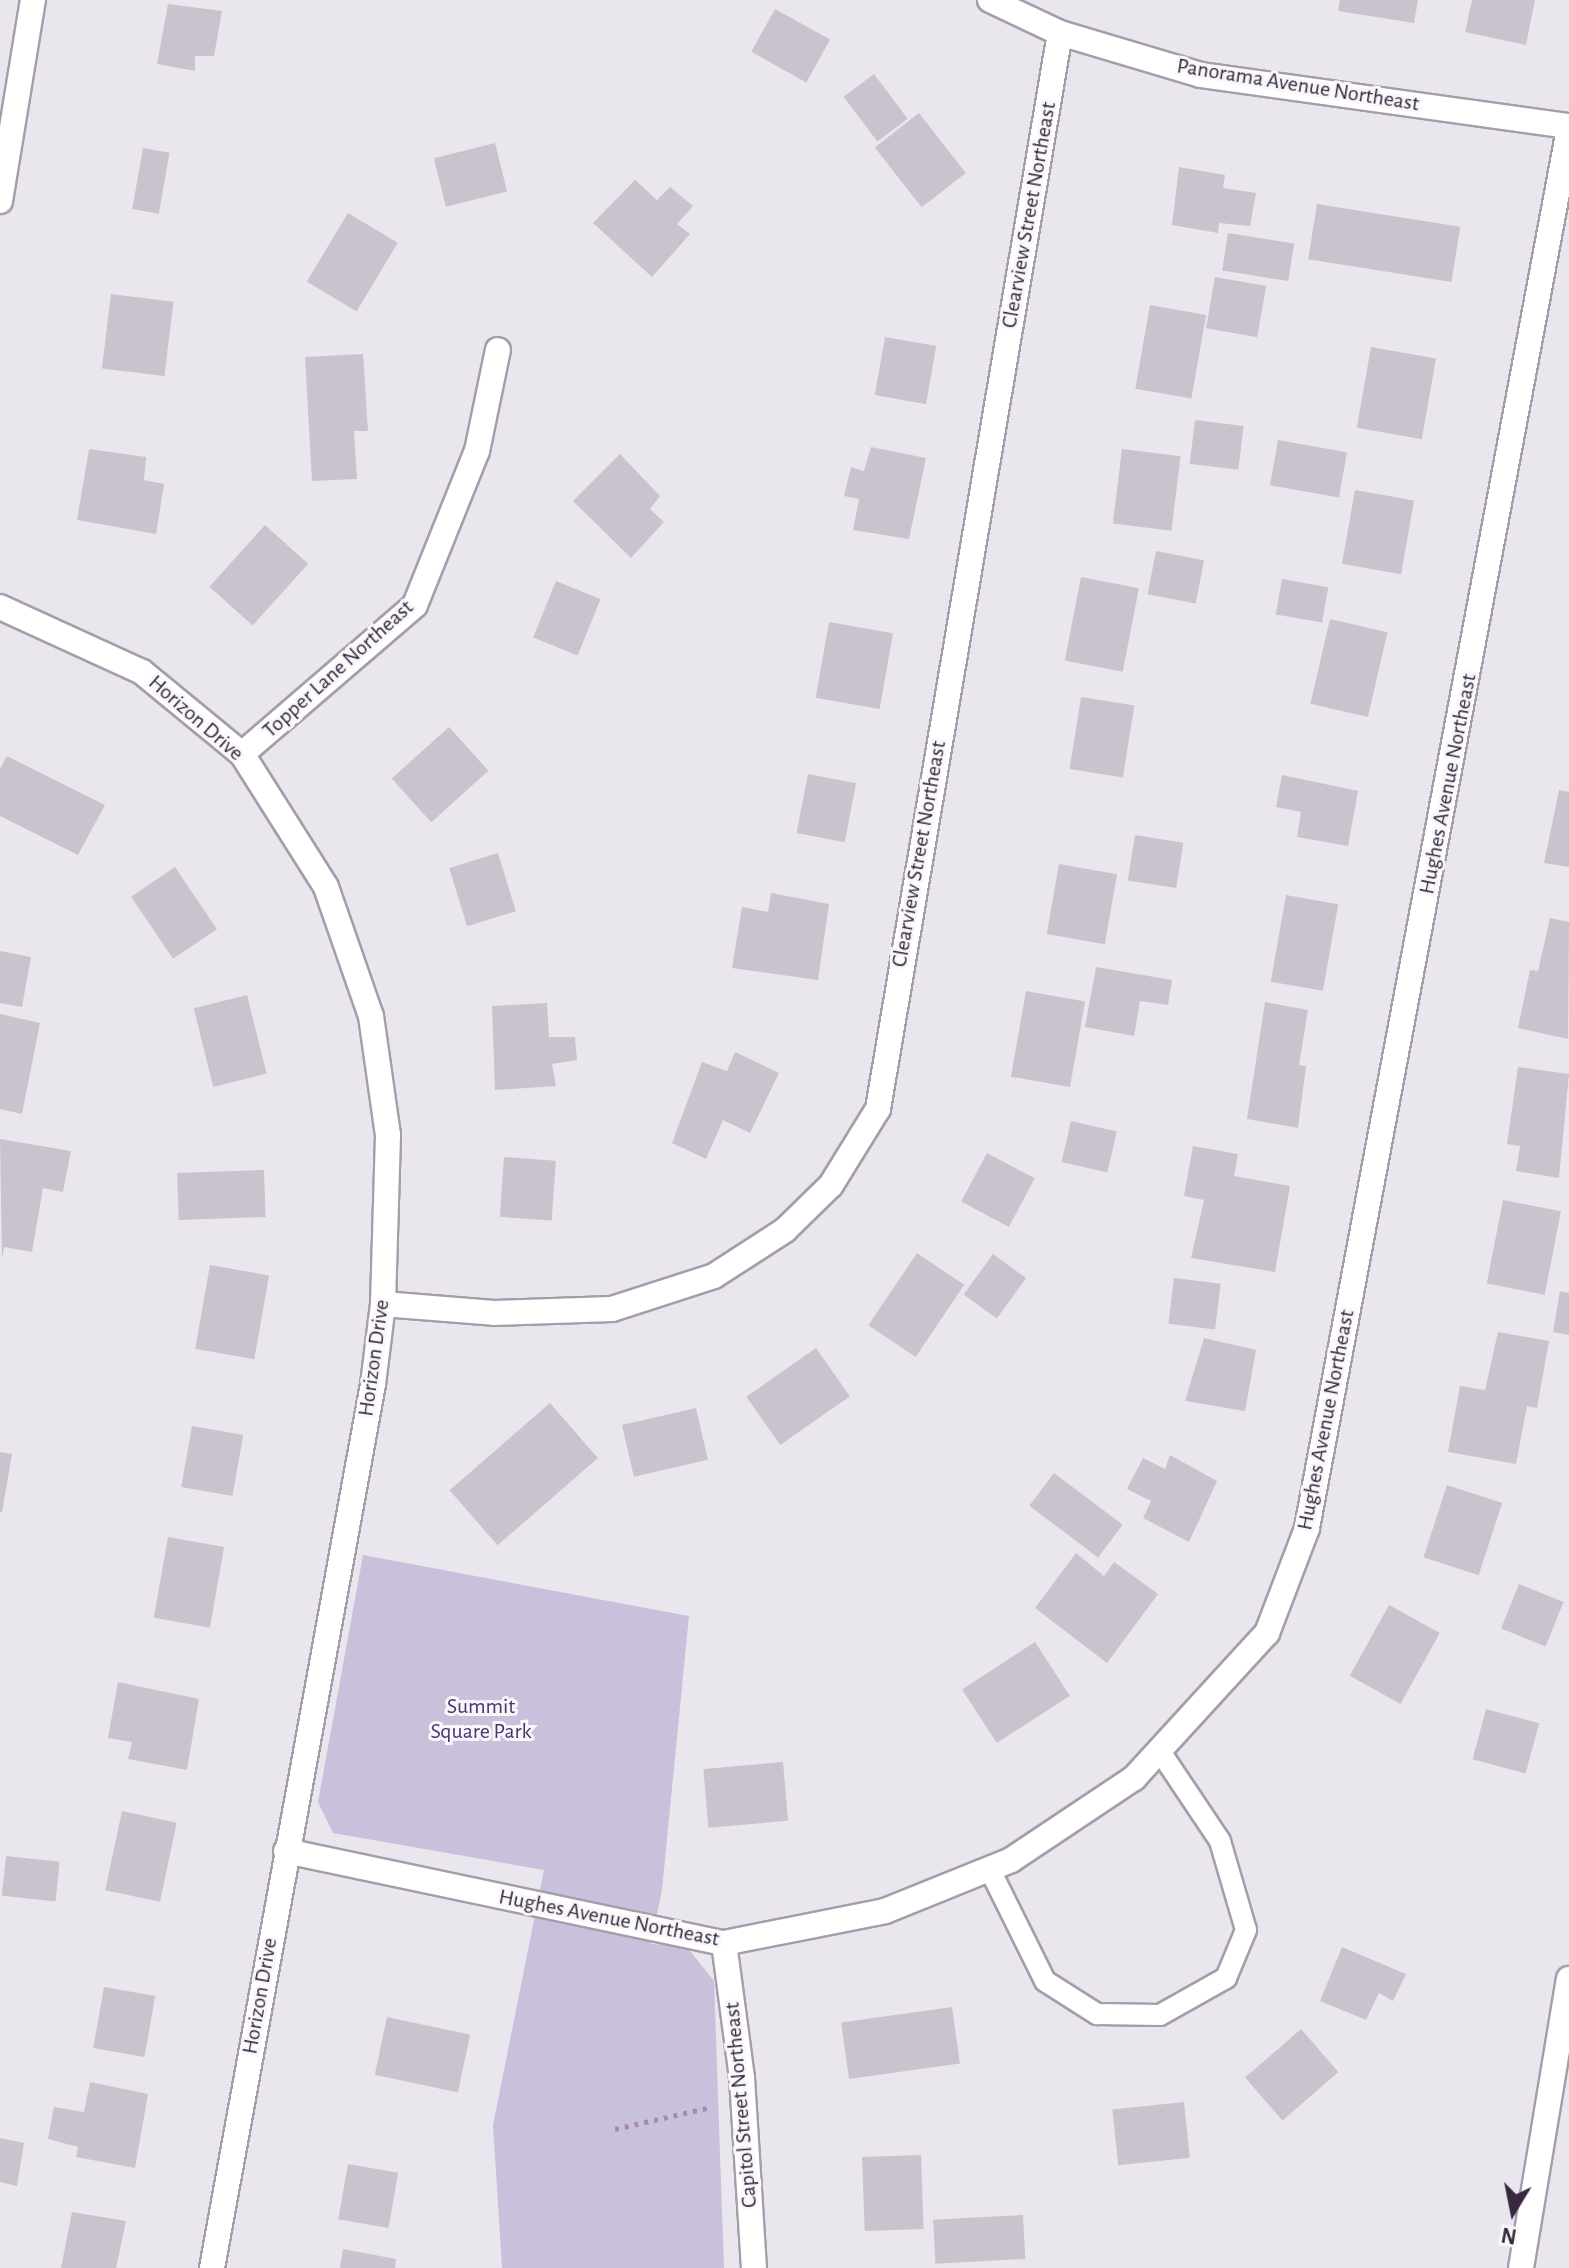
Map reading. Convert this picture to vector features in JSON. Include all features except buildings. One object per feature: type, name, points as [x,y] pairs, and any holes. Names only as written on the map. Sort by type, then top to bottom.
[{"type":"street","points":[[0,201],[33,0]]},
{"type":"street","name":"Panorama Avenue Northeast","points":[[990,0],[1060,33],[1201,75],[1569,128]]},
{"type":"street","name":"Clearview Street Northeast","points":[[383,1304],[494,1313],[612,1309],[714,1276],[785,1230],[831,1185],[878,1109],[1060,33]]},
{"type":"street","name":"Hughes Avenue Northeast","points":[[286,1851],[724,1943],[885,1911],[1011,1860],[1134,1778],[1267,1633],[1307,1528],[1569,128]]},
{"type":"street","name":"Topper Lane Northeast","points":[[242,754],[415,605],[477,451],[498,350]]},
{"type":"street","name":"Horizon Drive","points":[[0,607],[142,672],[242,754],[326,887],[371,1016],[388,1135],[383,1304],[373,1384],[212,2268]]},
{"type":"street","name":"Capitol Street Northeast","points":[[724,1943],[743,2099],[754,2268]]},
{"type":"street","points":[[1521,2268],[1560,2091],[1569,1979]]},
{"type":"lane","points":[[989,1868],[1045,1981],[1097,2014],[1160,2015],[1226,1978],[1246,1930],[1220,1841],[1159,1750]]},
{"type":"path","points":[[615,2129],[743,2099]]},
{"type":"green space","name":"Summit Square Park","points":[[363,1555],[689,1616],[662,1890],[651,1944],[686,1946],[714,1981],[724,2268],[502,2268],[493,2125],[544,1870],[333,1833],[318,1802]]}]
